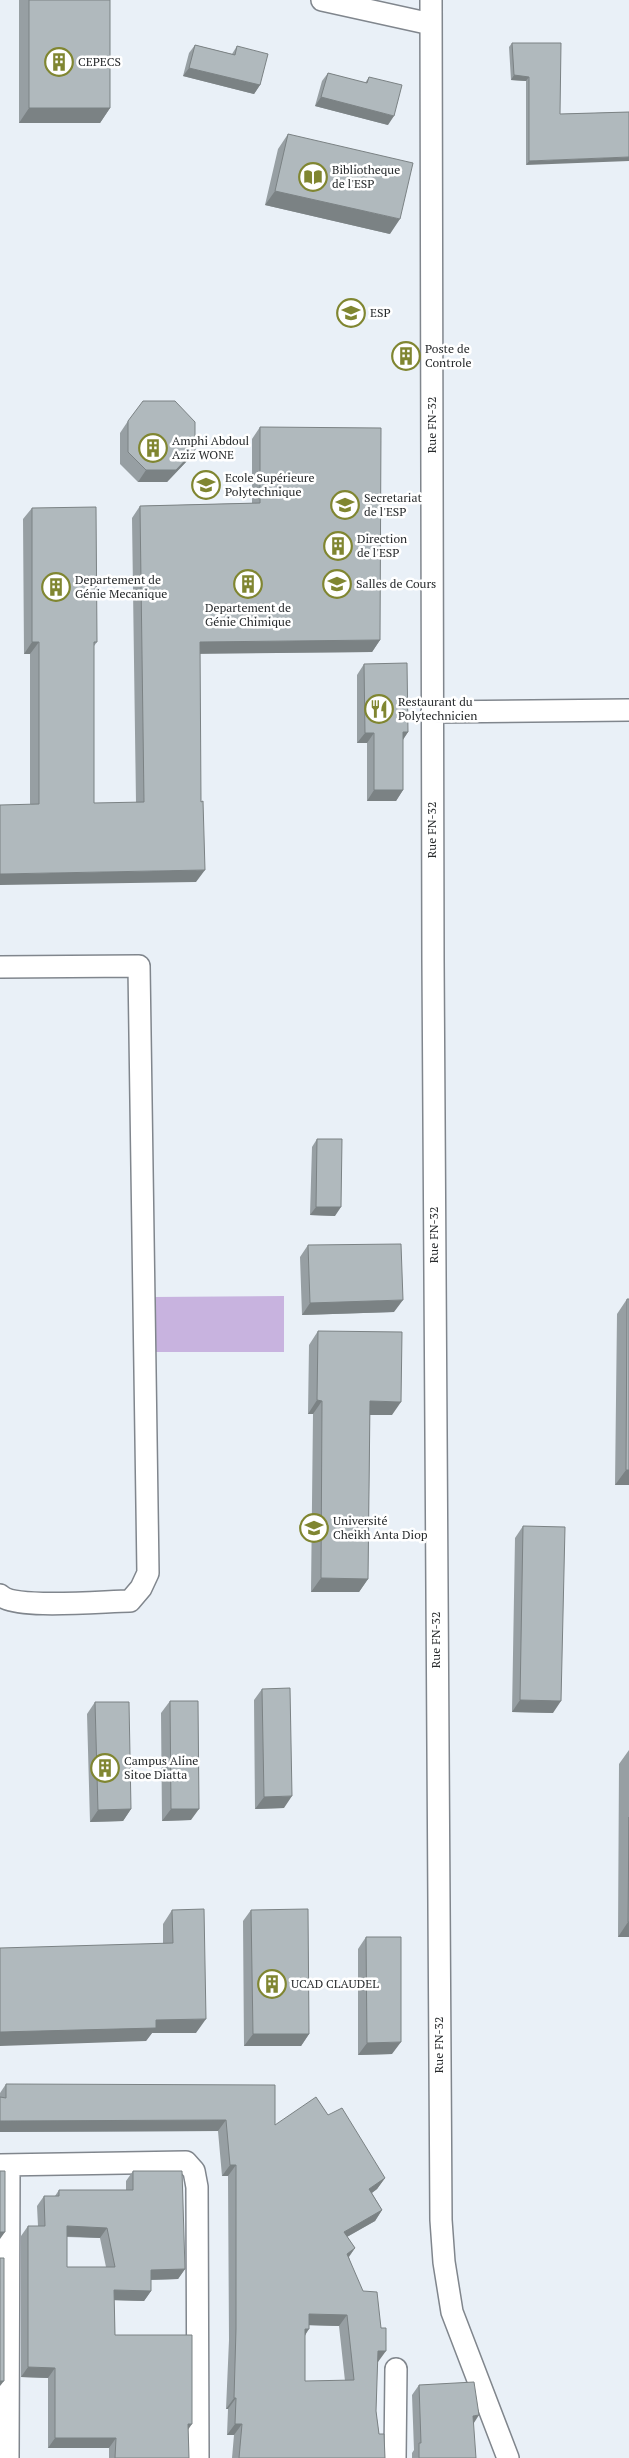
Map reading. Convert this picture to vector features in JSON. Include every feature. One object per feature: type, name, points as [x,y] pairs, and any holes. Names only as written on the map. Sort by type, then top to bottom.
[{"type":"street","points":[[322,0],[430,24]]},
{"type":"street","name":"Rue FN-32","points":[[431,0],[432,712],[441,2220],[444,2262],[452,2312],[508,2458]]},
{"type":"street","points":[[432,712],[629,710]]},
{"type":"street","points":[[0,967],[139,966],[148,1573],[141,1588],[130,1601],[25,1604],[5,1600],[0,1595]]},
{"type":"street","points":[[8,2458],[4,2165],[186,2162],[194,2171],[197,2187],[198,2458]]},
{"type":"street","points":[[396,2369],[396,2458]]},
{"type":"shaded area","points":[[284,1296],[284,1352],[153,1352],[153,1297]]},
{"type":"building","name":"CEPECS","points":[[29,0],[110,0],[110,108],[29,108]]},
{"type":"building","points":[[512,43],[561,43],[560,114],[629,112],[629,157],[529,161],[529,77],[514,75]]},
{"type":"building","points":[[195,45],[235,55],[237,46],[268,54],[260,85],[189,68]]},
{"type":"building","points":[[328,73],[367,83],[369,77],[402,85],[394,116],[321,97]]},
{"type":"building","points":[[288,134],[413,163],[400,219],[275,191]]},
{"type":"building","name":"Amphi Abdoul Aziz WONE","points":[[143,401],[175,401],[195,422],[195,450],[176,470],[146,470],[128,452],[128,421]]},
{"type":"building","points":[[260,427],[381,428],[380,640],[200,642],[201,802],[203,801],[205,870],[0,874],[0,805],[39,804],[39,642],[32,642],[32,508],[96,507],[97,642],[94,642],[94,803],[144,802],[140,506],[260,503]]},
{"type":"building","points":[[407,663],[408,732],[403,732],[403,790],[374,790],[374,733],[365,733],[364,664]]},
{"type":"building","points":[[317,1139],[342,1139],[341,1207],[316,1207]]},
{"type":"building","points":[[401,1244],[403,1300],[310,1303],[308,1245]]},
{"type":"building","points":[[627,1299],[629,1299],[629,1470],[626,1470]]},
{"type":"building","points":[[318,1331],[402,1332],[401,1402],[370,1401],[368,1579],[321,1578],[322,1401],[317,1400]]},
{"type":"building","points":[[523,1526],[565,1527],[561,1701],[520,1700]]},
{"type":"building","points":[[290,1688],[292,1796],[264,1797],[262,1689]]},
{"type":"building","name":"Campus Aline Sitoe Diatta","points":[[170,1701],[198,1701],[199,1809],[171,1809]]},
{"type":"building","name":"Campus Aline Sitoe Diatta","points":[[95,1702],[129,1702],[131,1809],[98,1810]]},
{"type":"building","points":[[629,1817],[629,1922],[628,1922]]},
{"type":"building","points":[[204,1909],[206,2019],[156,2020],[156,2028],[0,2032],[0,1948],[173,1943],[172,1910]]},
{"type":"building","name":"UCAD CLAUDEL","points":[[308,1909],[309,2034],[253,2034],[251,1910]]},
{"type":"building","points":[[366,1937],[401,1937],[401,2042],[367,2043]]},
{"type":"building","points":[[6,2084],[275,2085],[275,2125],[316,2097],[328,2115],[342,2108],[385,2178],[369,2189],[382,2210],[344,2232],[355,2248],[347,2254],[363,2291],[377,2292],[381,2328],[386,2328],[386,2351],[378,2351],[376,2411],[379,2434],[384,2434],[385,2458],[239,2458],[242,2424],[235,2424],[236,2398],[234,2398],[236,2165],[230,2165],[226,2120],[0,2121],[0,2097],[6,2098]],"holes":[[[309,2314],[347,2315],[354,2380],[305,2381],[305,2329],[309,2329]]]},
{"type":"building","points":[[0,2171],[5,2171],[5,2232],[0,2232]]},
{"type":"building","points":[[133,2171],[182,2171],[185,2269],[151,2270],[151,2291],[114,2290],[115,2335],[192,2335],[192,2424],[188,2424],[189,2458],[115,2458],[116,2438],[55,2438],[55,2368],[28,2367],[28,2226],[45,2226],[44,2196],[59,2196],[59,2190],[133,2190]],"holes":[[[67,2226],[107,2228],[115,2267],[67,2267]]]},
{"type":"building","points":[[0,2258],[4,2258],[4,2381],[0,2381]]},
{"type":"building","points":[[474,2382],[479,2415],[473,2416],[476,2458],[419,2458],[419,2443],[421,2443],[419,2385]]},
{"type":"place","name":"CEPECS","points":[[59,62]]},
{"type":"place","name":"Bibliotheque de l'ESP","points":[[313,177]]},
{"type":"place","name":"ESP","points":[[351,313]]},
{"type":"place","name":"Poste de Controle","points":[[406,356]]},
{"type":"place","name":"Amphi Abdoul Aziz WONE","points":[[153,448]]},
{"type":"place","name":"Ecole Supérieure Polytechnique","points":[[206,485]]},
{"type":"place","name":"Secretariat de l'ESP","points":[[345,505]]},
{"type":"place","name":"Direction de l'ESP","points":[[338,546]]},
{"type":"place","name":"Departement de Génie Chimique","points":[[248,584]]},
{"type":"place","name":"Salles de Cours","points":[[337,584]]},
{"type":"place","name":"Departement de Génie Mecanique","points":[[56,587]]},
{"type":"place","name":"Restaurant du Polytechnicien","points":[[379,709]]},
{"type":"place","name":"Université Cheikh Anta Diop","points":[[314,1528]]},
{"type":"place","name":"Campus Aline Sitoe Diatta","points":[[105,1768]]},
{"type":"place","name":"UCAD CLAUDEL","points":[[272,1984]]}]
